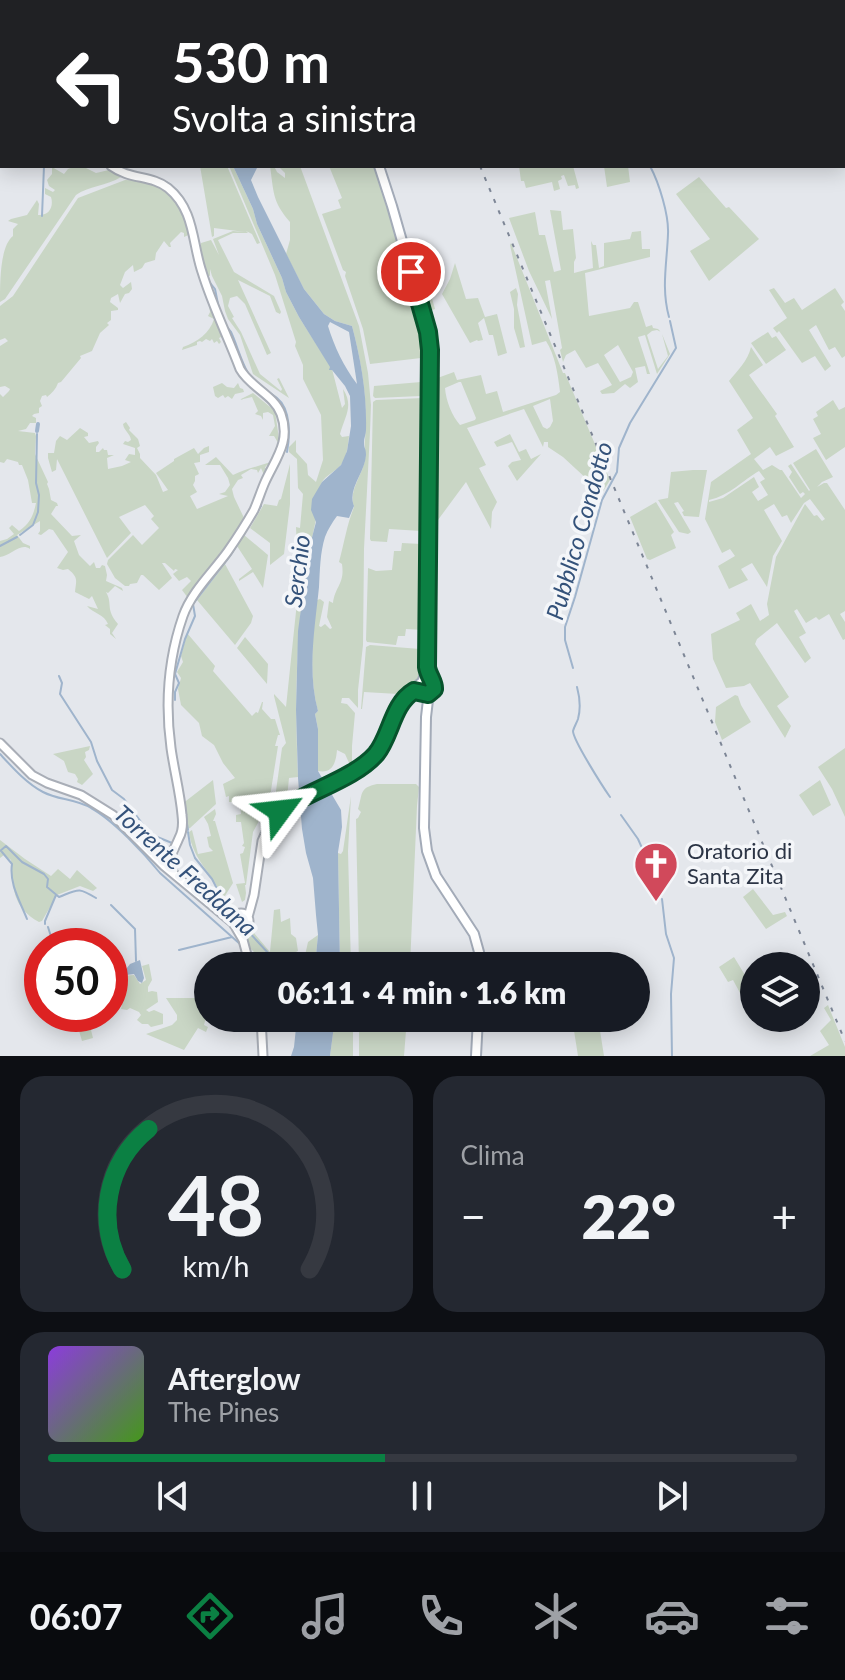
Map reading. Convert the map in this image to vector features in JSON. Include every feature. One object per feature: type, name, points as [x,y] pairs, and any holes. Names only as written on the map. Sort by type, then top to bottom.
[{"type":"main road","points":[[114,168],[124,174],[162,183],[183,206],[191,222],[203,275],[240,369],[249,382],[278,408],[285,435],[254,510],[194,595],[179,628],[168,693],[170,738],[182,818],[175,846],[166,861],[161,863]]},
{"type":"main road","points":[[380,168],[428,336],[427,667],[425,681],[420,688],[428,700],[424,828],[427,851],[436,876],[471,929],[479,952]]},
{"type":"main road","points":[[405,698],[414,691],[426,693],[434,687],[425,681]]},
{"type":"main road","points":[[246,952],[240,921],[254,895],[262,841],[270,823],[280,811],[294,802],[370,760],[381,747],[405,698],[425,681]]},
{"type":"main road","points":[[0,743],[28,772],[47,783],[76,792],[100,806],[222,914],[240,921]]},
{"type":"main road","points":[[141,843],[157,855],[169,854]]},
{"type":"main road","points":[[169,854],[171,870],[176,876]]},
{"type":"main road","points":[[262,1032],[263,1056]]},
{"type":"main road","points":[[476,1056],[477,1032]]},
{"type":"green space","points":[[52,168],[64,174],[68,169],[86,168],[96,173],[109,170],[121,177],[76,195],[0,302],[3,256],[13,236],[13,229],[18,224],[8,221],[27,215],[37,200],[38,215],[48,212],[52,201],[45,194],[45,188],[55,190],[47,180]]},
{"type":"green space","points":[[200,168],[228,168],[260,243],[257,244],[252,234],[246,231],[248,233],[233,233],[218,240],[234,272],[274,296],[280,314],[276,312],[270,296],[238,280],[271,353],[267,355],[245,304],[237,296],[230,298],[228,306],[260,374],[281,391],[279,378],[289,398],[253,374],[240,335],[228,319],[210,269],[210,276],[206,275],[201,262],[201,243],[211,240],[219,255],[213,239],[233,231],[245,232],[214,228],[212,237]]},
{"type":"green space","points":[[230,168],[234,168],[253,209],[286,292],[332,369],[342,408],[345,404],[343,389],[348,401],[340,434],[342,437],[349,436],[345,458],[322,482],[318,496],[300,618],[296,713],[298,777],[289,778],[287,798],[280,802],[275,798],[282,748],[286,743],[274,694],[286,707],[299,583],[296,527],[300,528],[303,494],[298,488],[297,459],[289,452],[289,447],[296,440],[296,452],[307,464],[308,475],[316,482],[323,460],[321,415],[303,379],[303,365],[275,275]]},
{"type":"green space","points":[[270,168],[275,168],[285,178],[280,168],[301,168],[359,326],[371,405],[358,708],[349,698],[342,698],[341,703],[347,704],[355,713],[352,763],[350,765],[345,754],[337,750],[333,766],[327,771],[318,771],[315,714],[318,711],[312,670],[315,613],[317,600],[320,599],[324,602],[319,626],[325,624],[332,628],[327,617],[329,601],[333,603],[342,576],[342,564],[339,562],[354,507],[354,489],[365,459],[365,397],[352,326],[324,314],[304,289],[286,254],[290,222],[273,190]]},
{"type":"green space","points":[[330,168],[378,168],[424,327],[427,365],[421,396],[373,396],[374,386],[421,382],[422,359],[370,364],[346,272],[322,214],[341,208],[338,200],[342,198]]},
{"type":"green space","points":[[519,168],[574,168],[579,188],[568,186],[564,175],[558,181],[560,189],[554,191],[552,182],[526,188],[524,181],[521,181]]},
{"type":"green space","points":[[604,168],[628,168],[630,182],[607,187]]},
{"type":"green space","points":[[699,177],[759,239],[709,281],[690,251],[710,239],[676,194]]},
{"type":"green space","points":[[125,180],[151,184],[168,194],[193,233],[184,237],[181,232],[170,243],[171,247],[164,241],[155,260],[134,272],[133,265],[125,272],[120,285],[123,288],[131,282],[132,289],[120,303],[118,294],[111,298],[110,302],[118,310],[111,311],[109,325],[100,333],[92,351],[80,356],[52,392],[47,397],[42,396],[39,413],[32,416],[36,418],[36,423],[30,423],[26,429],[18,431],[35,433],[35,454],[48,482],[51,500],[58,506],[51,514],[72,536],[81,535],[74,541],[79,555],[90,566],[94,562],[96,568],[105,566],[106,581],[122,588],[123,591],[115,586],[106,592],[118,624],[112,633],[116,639],[110,634],[104,618],[87,606],[98,609],[92,596],[89,599],[75,592],[74,575],[68,569],[57,568],[68,552],[53,530],[38,534],[40,521],[17,535],[30,549],[19,548],[0,557],[0,541],[14,534],[9,528],[12,525],[19,531],[26,525],[36,503],[32,503],[22,465],[7,459],[4,463],[0,462],[0,394],[3,397],[10,389],[0,387],[0,346],[8,341],[5,338],[0,340],[0,306],[13,296],[78,198]]},
{"type":"green space","points":[[550,210],[561,211],[563,230],[573,229],[574,273],[593,268],[591,241],[596,245],[599,268],[604,266],[604,243],[630,239],[632,232],[641,231],[642,249],[650,249],[650,257],[585,273],[589,316],[630,308],[638,302],[646,327],[652,325],[661,332],[652,331],[647,335],[658,369],[668,356],[662,334],[670,354],[657,374],[645,335],[638,337],[650,374],[647,374],[645,366],[635,368],[638,382],[630,388],[625,384],[614,393],[602,394],[600,391],[612,385],[598,363],[586,368],[575,350],[566,355],[563,362],[550,280],[545,281],[552,319],[509,218],[535,212],[539,235],[545,235],[554,272],[561,270]],"holes":[[[618,345],[633,372],[631,377],[620,382],[604,355]]]},
{"type":"green space","points":[[510,245],[610,480],[602,493],[548,447],[548,442],[544,442],[543,447],[524,409],[467,428],[486,465],[479,468],[497,502],[492,512],[491,529],[466,482],[435,524],[430,518],[432,380],[454,372],[457,380],[481,375],[486,394],[497,391],[503,412],[560,392],[554,359],[546,341],[532,345]],"holes":[[[459,382],[476,418],[460,425],[450,408],[445,388]],[[550,399],[553,421],[547,429],[533,406]]]},
{"type":"green space","points":[[455,263],[466,299],[478,298],[485,317],[497,314],[507,353],[498,356],[493,335],[489,335],[484,318],[478,323],[483,340],[470,343],[442,294]]},
{"type":"green space","points":[[425,269],[435,309],[427,312],[426,316],[414,274]]},
{"type":"green space","points":[[516,288],[525,347],[520,348],[510,292]]},
{"type":"green space","points":[[774,288],[785,303],[794,298],[802,310],[835,288],[844,302],[841,305],[845,311],[845,356],[842,358],[835,347],[829,350],[816,325],[809,330],[831,366],[825,371],[815,356],[802,363],[779,331],[777,333],[773,328],[787,318],[769,290]]},
{"type":"green space","points":[[207,294],[240,374],[221,337],[219,344],[206,339],[182,350],[202,336],[212,324],[214,319],[208,316]]},
{"type":"green space","points":[[768,332],[772,338],[776,336],[786,350],[766,364],[751,343]]},
{"type":"green space","points":[[751,347],[763,365],[749,375],[777,414],[775,416],[794,447],[776,456],[770,447],[754,459],[763,470],[772,465],[782,470],[801,498],[805,494],[800,494],[789,477],[792,472],[788,466],[791,464],[809,491],[793,463],[816,449],[833,477],[817,487],[827,483],[845,510],[845,611],[840,614],[845,622],[845,639],[829,614],[806,623],[797,609],[794,611],[806,633],[799,637],[811,658],[805,663],[777,623],[755,644],[789,697],[777,706],[791,726],[785,738],[750,683],[726,688],[713,659],[711,634],[740,620],[736,613],[751,604],[760,621],[769,615],[767,604],[776,557],[805,504],[814,516],[817,515],[822,521],[825,519],[810,499],[804,503],[791,523],[787,515],[782,517],[774,504],[764,510],[782,541],[773,556],[767,587],[752,563],[741,569],[748,580],[729,589],[718,566],[735,556],[730,549],[722,553],[705,519],[711,482],[751,454],[737,430],[753,418],[729,381]],"holes":[[[759,471],[765,479],[760,482],[768,495],[758,501],[752,492],[759,487],[754,477],[723,498],[709,502]]]},
{"type":"green space","points":[[428,382],[423,630],[406,629],[405,636],[398,636],[396,645],[367,642],[368,568],[392,570],[394,551],[401,551],[402,543],[421,544],[421,531],[389,529],[387,542],[370,539],[373,402],[423,398]]},
{"type":"green space","points":[[222,383],[234,388],[238,383],[244,392],[235,394],[232,399],[223,395],[218,398],[213,387]]},
{"type":"green space","points":[[253,393],[275,411],[280,446],[274,436],[269,436],[275,426],[273,415],[263,413],[263,420],[255,414],[258,411],[252,397],[239,400]]},
{"type":"green space","points":[[833,400],[839,410],[845,407],[845,447],[826,460],[813,438],[821,434],[813,419],[818,416],[816,412]]},
{"type":"green space","points":[[126,422],[138,439],[140,458],[156,475],[163,492],[168,490],[156,473],[194,448],[198,454],[209,446],[209,452],[200,455],[200,462],[194,463],[199,474],[195,476],[193,485],[197,492],[190,496],[197,509],[228,496],[219,494],[230,485],[220,465],[205,465],[216,457],[233,475],[271,462],[265,468],[270,470],[264,475],[261,468],[258,473],[251,469],[241,475],[243,478],[232,489],[245,520],[225,552],[219,553],[219,559],[188,598],[182,590],[191,581],[187,577],[179,581],[173,574],[178,570],[174,571],[165,563],[162,563],[172,578],[159,590],[143,575],[137,583],[125,586],[115,578],[107,564],[133,535],[142,545],[159,528],[145,505],[119,517],[131,533],[107,558],[57,459],[56,470],[52,472],[48,453],[54,453],[60,436],[67,440],[80,428],[88,433],[84,437],[89,443],[98,441],[96,452],[103,448],[108,455],[114,455],[107,458],[108,469],[131,462],[125,460],[129,454],[135,455],[135,448],[123,444],[131,440],[123,424]]},
{"type":"green space","points":[[510,434],[519,452],[526,449],[531,459],[541,454],[517,481],[508,466],[521,460],[512,442],[497,447],[494,442]]},
{"type":"green space","points":[[290,464],[290,504],[284,554],[270,565],[270,543],[250,528],[264,504],[277,506]]},
{"type":"green space","points":[[707,470],[699,517],[684,516],[678,502],[674,503],[691,532],[688,534],[679,532],[658,500],[668,498],[671,472]]},
{"type":"green space","points":[[656,502],[674,532],[671,535],[676,548],[650,560],[630,517]]},
{"type":"green space","points":[[244,535],[268,555],[263,588],[253,572],[239,581],[252,569],[237,546]]},
{"type":"green space","points":[[225,564],[253,616],[235,645],[197,600]]},
{"type":"green space","points":[[426,626],[425,671],[393,707],[398,694],[364,692],[361,709],[366,647],[420,649]]},
{"type":"green space","points":[[187,633],[215,666],[213,671],[252,716],[258,713],[263,702],[262,709],[271,719],[275,719],[280,735],[275,746],[278,746],[269,803],[229,802],[223,784],[235,778],[214,745],[202,736],[199,723],[181,705],[178,689],[181,678],[177,672],[183,662],[181,656]]},
{"type":"green space","points":[[245,637],[268,664],[267,684],[237,648]]},
{"type":"green space","points":[[735,695],[751,722],[722,740],[715,722],[716,707]]},
{"type":"green space","points":[[90,746],[84,760],[93,774],[82,785],[77,782],[75,774],[68,772],[64,761],[53,754]]},
{"type":"green space","points":[[845,748],[845,817],[818,767]]},
{"type":"green space","points":[[213,780],[216,804],[185,830],[182,804]]},
{"type":"green space","points":[[820,780],[831,805],[813,816],[799,795]]},
{"type":"green space","points":[[416,784],[419,787],[411,952],[359,952],[356,819],[361,812],[358,809],[367,787]]},
{"type":"green space","points":[[351,796],[348,851],[351,952],[340,952],[338,853],[343,851]]},
{"type":"green space","points":[[240,804],[260,806],[261,813],[256,815],[260,819],[253,832],[245,900],[242,902],[236,884],[245,883],[240,854],[245,847],[242,846],[241,822],[236,822],[236,815],[241,814]]},
{"type":"green space","points":[[215,809],[213,821],[233,883],[223,899],[199,859],[189,832],[192,830],[198,854],[213,851],[209,847],[207,837],[211,836],[204,817]]},
{"type":"green space","points":[[0,840],[51,876],[58,869],[70,879],[77,870],[97,888],[93,891],[80,886],[57,895],[39,922],[19,903],[11,860],[4,855],[0,858]]},
{"type":"green space","points":[[753,889],[773,915],[785,912],[787,916],[766,929],[743,897]]},
{"type":"green space","points":[[280,909],[281,922],[290,918],[291,934],[296,938],[298,951],[270,952],[274,910]]},
{"type":"green space","points":[[254,933],[270,952],[254,952],[249,947],[245,937],[249,938],[248,935]]},
{"type":"green space","points":[[318,935],[316,952],[306,952],[308,942]]},
{"type":"green space","points":[[734,957],[740,967],[740,993],[733,980],[728,982],[719,967]]},
{"type":"green space","points":[[149,964],[152,980],[148,992],[157,992],[158,1002],[146,1010],[163,1014],[163,1024],[151,1027],[142,1024],[137,1020],[141,1015],[139,1012],[128,1009],[128,976],[134,975],[140,984],[146,980],[142,966]]},
{"type":"green space","points":[[166,998],[194,998],[195,1032],[184,1050],[146,1034],[172,1025],[177,1020]]},
{"type":"green space","points":[[828,1005],[845,1047],[845,1056],[810,1056],[829,1045],[820,1031],[831,1020],[824,1008]]},
{"type":"green space","points":[[79,1032],[92,1032],[93,1038],[82,1041]]},
{"type":"green space","points":[[333,1032],[353,1032],[353,1056],[330,1056]]},
{"type":"green space","points":[[359,1032],[406,1032],[404,1056],[359,1056]]},
{"type":"green space","points":[[574,1032],[600,1032],[604,1056],[578,1056]]},
{"type":"water","points":[[234,168],[257,168],[251,180],[304,289],[324,314],[352,326],[361,364],[366,417],[365,462],[354,487],[354,506],[349,518],[337,516],[325,537],[313,649],[313,680],[318,711],[315,714],[318,771],[341,810],[338,852],[340,952],[316,952],[318,935],[313,878],[302,829],[296,710],[298,631],[309,549],[316,522],[311,510],[312,499],[322,482],[341,465],[347,451],[351,426],[350,396],[329,370],[286,292]],"holes":[[[330,322],[349,332],[357,384],[333,341],[328,326]]]},
{"type":"water","points":[[140,960],[144,978],[142,983],[134,974],[128,975],[130,964]]},
{"type":"water","points":[[296,1032],[333,1032],[330,1056],[291,1056]]},
{"type":"waterway","points":[[42,216],[44,168]]},
{"type":"waterway","name":"Pubblico Condotto","points":[[651,168],[667,218],[665,286],[669,317]]},
{"type":"waterway","points":[[156,178],[173,187],[185,201],[197,238]]},
{"type":"waterway","points":[[207,279],[215,289],[219,309]]},
{"type":"waterway","name":"Pubblico Condotto","points":[[573,668],[565,640],[565,627],[602,500],[617,472],[619,448],[630,423],[676,348],[670,321]]},
{"type":"waterway","points":[[226,326],[248,373],[285,409],[289,431],[287,452]]},
{"type":"waterway","points":[[37,431],[38,424]]},
{"type":"waterway","points":[[20,535],[33,525],[38,512],[37,434]]},
{"type":"waterway","points":[[175,700],[179,683],[175,674],[195,616],[193,604],[230,556],[261,506]]},
{"type":"waterway","points":[[0,546],[17,537]]},
{"type":"waterway","points":[[59,676],[62,683],[60,694],[91,742],[112,790],[124,799],[150,834],[172,843]]},
{"type":"waterway","name":"Pubblico Condotto","points":[[577,687],[580,707],[574,736],[610,797]]},
{"type":"waterway","name":"Torrente Freddana","points":[[0,754],[37,789],[85,805],[109,820],[160,873],[240,944]]},
{"type":"waterway","points":[[184,806],[188,830]]},
{"type":"waterway","name":"Pubblico Condotto","points":[[621,815],[638,839],[656,879]]},
{"type":"waterway","points":[[188,832],[195,858],[212,879],[227,908]]},
{"type":"waterway","points":[[0,851],[6,846],[22,862],[44,874],[48,879],[47,887],[59,897],[78,890],[96,898]]},
{"type":"waterway","points":[[2,852],[12,864],[14,885],[27,919]]},
{"type":"waterway","points":[[45,924],[56,895]]},
{"type":"waterway","name":"Pubblico Condotto","points":[[662,899],[666,934],[674,958],[672,1056]]},
{"type":"waterway","points":[[111,905],[135,929],[136,961]]},
{"type":"waterway","points":[[246,929],[267,952]]},
{"type":"waterway","points":[[179,950],[232,937]]},
{"type":"railway","points":[[481,168],[845,1041]]},
{"type":"place","name":"Oratorio di Santa Zita","points":[[656,903]]},
{"type":"route","points":[[280,811],[365,764],[381,747],[405,698],[414,691],[428,694],[434,689],[427,667],[430,350],[411,272]]},
{"type":"water label","name":"Serchio","points":[[298,571]]}]
